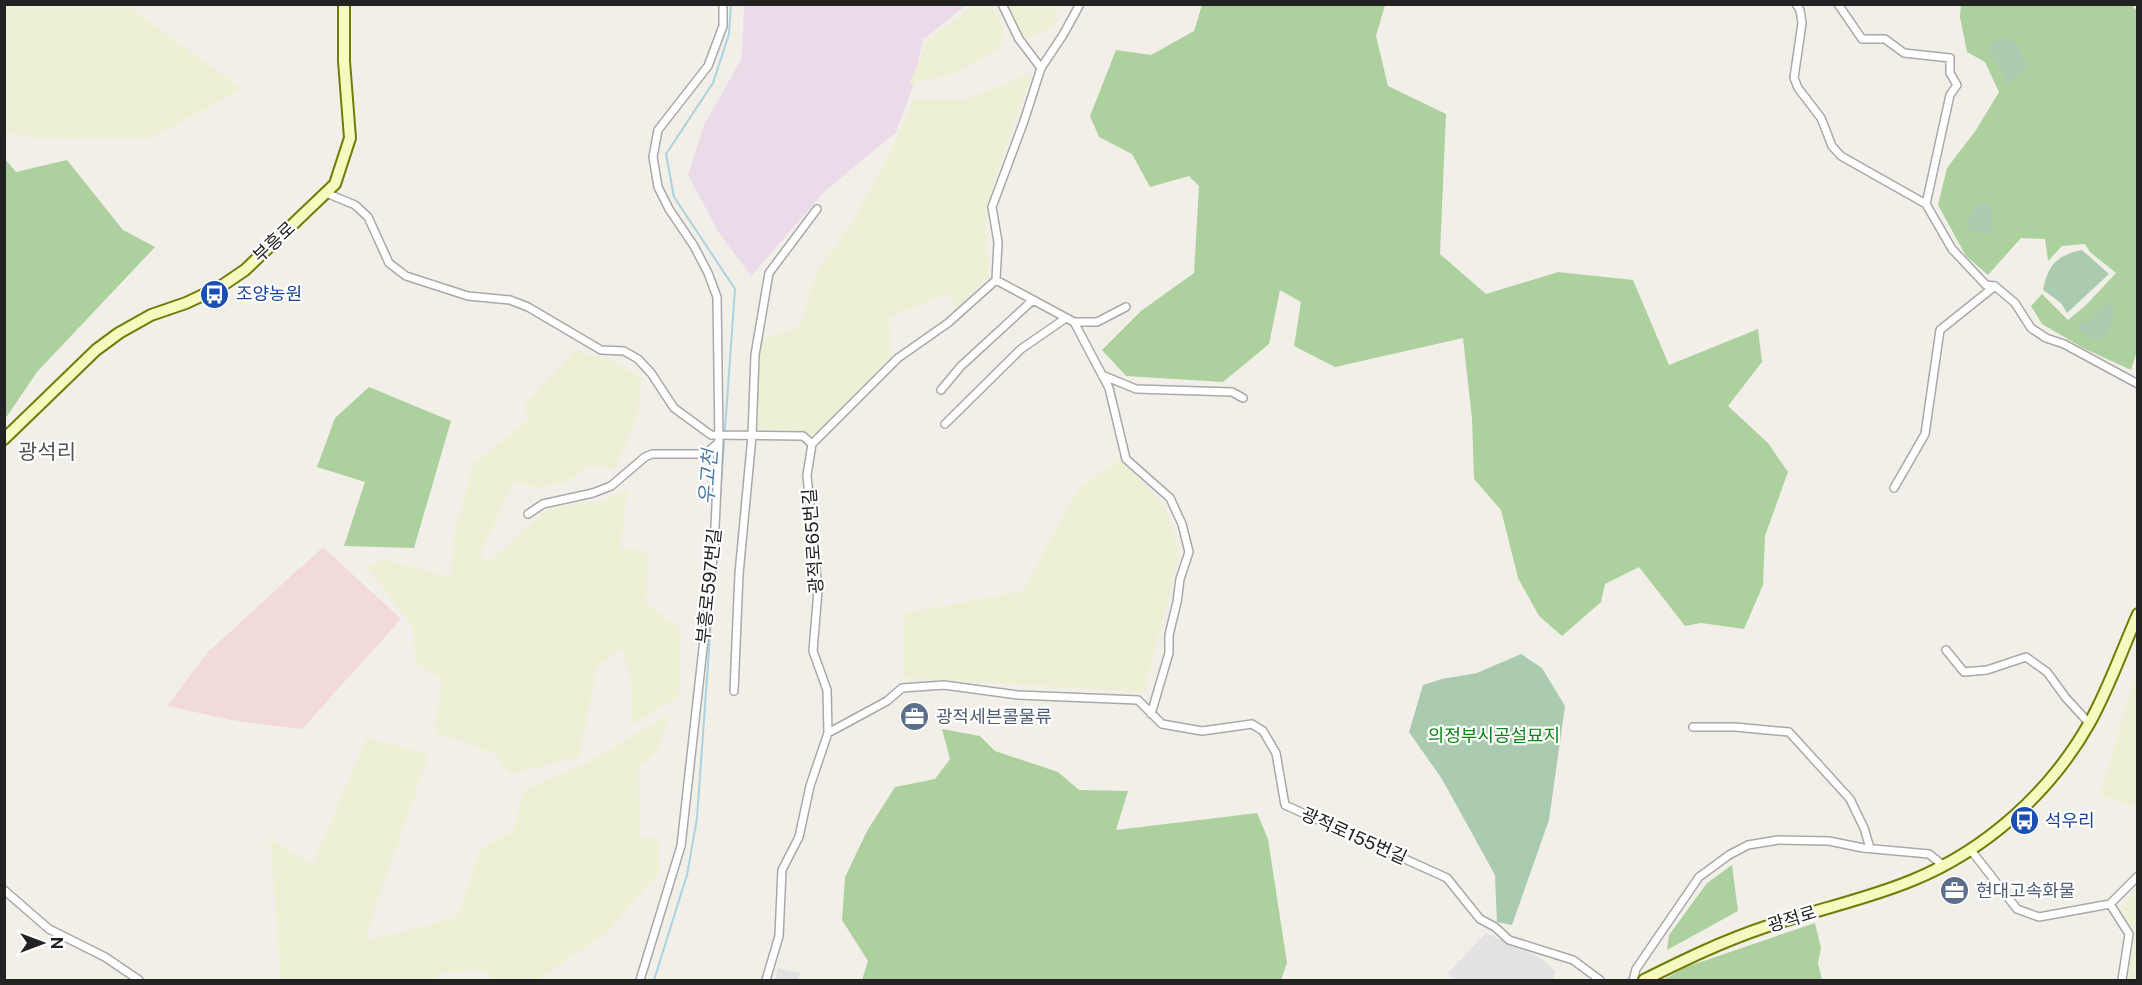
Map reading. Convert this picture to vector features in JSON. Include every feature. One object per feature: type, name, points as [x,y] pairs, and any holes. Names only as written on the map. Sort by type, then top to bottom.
[{"type":"main road","name":"부흥로","points":[[4,439],[96,350],[119,333],[151,315],[186,303],[220,287],[245,270],[335,184],[350,138],[344,61],[344,4]]},
{"type":"main road","name":"광적로","points":[[1644,981],[1712,946],[1877,893],[1944,866],[2005,824],[2042,789],[2072,750],[2089,723],[2138,614]]},
{"type":"street","name":"부흥로597번길","points":[[640,981],[681,846],[714,549],[721,437],[717,297],[694,246],[669,209],[658,187],[653,157],[658,130],[708,66],[723,26],[723,4]]},
{"type":"street","points":[[1002,4],[1018,39],[1041,68]]},
{"type":"street","points":[[326,193],[355,205],[368,217],[389,263],[406,276],[468,296],[510,300],[528,307],[601,350],[624,351],[638,359],[651,373],[674,408],[711,435],[721,437],[803,436],[812,444],[898,358],[948,323],[996,280],[998,242],[992,207],[1041,68],[1080,4]]},
{"type":"street","points":[[1796,4],[1800,10],[1802,23],[1794,78],[1798,88],[1821,118],[1832,146],[1841,156],[1926,204],[1952,249],[1986,285],[1995,286],[2015,303],[2031,328],[2046,338],[2064,344],[2138,384]]},
{"type":"street","points":[[1838,4],[1862,39],[1885,39],[1904,53],[1950,58],[1950,73],[1957,85],[1950,95],[1926,204]]},
{"type":"street","points":[[734,691],[739,574],[755,355],[769,273],[817,209]]},
{"type":"street","points":[[996,280],[1074,322],[1097,322],[1126,307]]},
{"type":"street","points":[[1894,488],[1925,434],[1940,330],[1995,286]]},
{"type":"street","points":[[941,390],[961,366],[1033,300]]},
{"type":"street","points":[[945,424],[1021,349],[1066,318]]},
{"type":"street","points":[[1074,322],[1109,388],[1126,459],[1170,498],[1182,524],[1189,552],[1180,579],[1178,602],[1169,635],[1169,653],[1151,714]]},
{"type":"street","points":[[1102,375],[1136,389],[1232,392],[1243,398]]},
{"type":"street","points":[[528,514],[543,504],[611,486],[645,457],[652,454],[698,454],[710,450],[721,437]]},
{"type":"street","name":"광적로65번길","points":[[765,981],[779,936],[782,870],[799,837],[810,786],[828,733],[827,690],[813,651],[818,590],[807,475],[812,444]]},
{"type":"street","points":[[1946,650],[1964,672],[1987,670],[2026,657],[2047,672],[2066,698],[2089,723]]},
{"type":"street","name":"광적로155번길","points":[[828,733],[886,701],[902,688],[933,686],[1018,695],[1138,700],[1162,724],[1202,731],[1252,724],[1263,731],[1276,753],[1285,805],[1447,878],[1480,919],[1495,927],[1509,940],[1573,960],[1600,981]]},
{"type":"street","points":[[1693,728],[1735,727],[1789,732],[1850,799],[1864,828],[1870,848]]},
{"type":"street","points":[[1633,981],[1636,969],[1700,877],[1729,855],[1757,842],[1829,841],[1929,854],[1944,866]]},
{"type":"street","points":[[1970,849],[2017,909],[2040,917],[2110,904],[2138,876]]},
{"type":"street","points":[[4,890],[49,929],[105,957],[140,981]]},
{"type":"street","points":[[2110,904],[2129,934],[2122,981]]},
{"type":"shaded area","points":[[744,5],[966,5],[923,40],[912,89],[896,132],[824,192],[751,276],[719,233],[688,175],[704,125],[742,58]]},
{"type":"shaded area","points":[[323,547],[401,619],[302,729],[236,721],[167,706],[208,652]]},
{"type":"shaded area","points":[[1486,933],[1541,958],[1555,971],[1553,980],[1453,980],[1448,973]]},
{"type":"shaded area","points":[[778,968],[800,973],[798,980],[775,980]]},
{"type":"green space","points":[[4,5],[127,5],[242,89],[151,138],[43,139],[5,133]]},
{"type":"green space","points":[[973,5],[991,5],[1004,30],[1000,48],[955,74],[909,84],[928,39]]},
{"type":"green space","points":[[1006,5],[1060,5],[1054,26],[1024,40]]},
{"type":"green space","points":[[1202,5],[1385,5],[1376,36],[1388,86],[1446,114],[1440,254],[1486,294],[1558,272],[1633,280],[1669,365],[1758,329],[1762,362],[1728,406],[1768,443],[1788,472],[1765,536],[1763,585],[1744,629],[1701,623],[1685,626],[1639,567],[1605,584],[1601,602],[1562,636],[1539,616],[1518,578],[1501,510],[1474,479],[1472,419],[1463,338],[1335,367],[1294,346],[1301,302],[1280,290],[1269,344],[1223,382],[1126,376],[1102,350],[1141,311],[1194,273],[1199,186],[1189,176],[1150,187],[1132,154],[1099,137],[1090,116],[1116,50],[1151,55],[1194,31]]},
{"type":"green space","points":[[1961,5],[2132,5],[2138,12],[2138,348],[2131,370],[2083,348],[2042,324],[2031,306],[2042,294],[2068,320],[2086,305],[2116,273],[2090,252],[2085,244],[2062,246],[2048,261],[2045,239],[2021,238],[1988,275],[1966,256],[1938,205],[1947,168],[1976,130],[1999,92],[1985,62],[1967,52],[1960,17]]},
{"type":"green space","points":[[2003,37],[2016,42],[2029,68],[2009,83],[1986,46]]},
{"type":"green space","points":[[1033,72],[994,180],[985,226],[989,277],[956,310],[949,293],[889,318],[892,356],[815,434],[758,429],[757,341],[799,327],[818,269],[850,226],[888,157],[914,99],[967,99]]},
{"type":"green space","points":[[5,159],[16,172],[67,160],[123,230],[155,247],[37,372],[5,419]]},
{"type":"green space","points":[[1980,202],[1989,203],[1993,226],[1991,236],[1969,229],[1967,219]]},
{"type":"green space","points":[[2082,250],[2109,274],[2067,313],[2061,303],[2043,290],[2048,274],[2055,263],[2066,255]]},
{"type":"green space","points":[[2107,303],[2113,307],[2113,316],[2107,336],[2098,340],[2085,337],[2077,324],[2090,321]]},
{"type":"green space","points":[[575,351],[609,359],[642,378],[637,418],[615,469],[591,465],[564,483],[536,487],[514,481],[480,553],[488,562],[549,508],[599,502],[628,490],[620,546],[648,553],[646,603],[680,629],[680,695],[631,726],[632,688],[622,648],[597,667],[579,757],[509,774],[494,753],[434,732],[442,680],[416,663],[412,626],[367,566],[387,559],[450,578],[456,525],[474,463],[529,419],[523,405]]},
{"type":"green space","points":[[369,387],[451,421],[414,548],[344,546],[365,482],[317,467],[335,418]]},
{"type":"green space","points":[[1120,460],[1164,504],[1180,553],[1144,692],[904,678],[904,613],[1023,591],[1078,488]]},
{"type":"green space","name":"의정부시공설묘지","points":[[1521,654],[1542,668],[1565,706],[1549,820],[1512,925],[1497,922],[1495,875],[1442,779],[1409,732],[1423,685],[1477,673]]},
{"type":"green space","points":[[2137,668],[2137,808],[2100,795]]},
{"type":"green space","points":[[670,713],[656,753],[639,767],[640,837],[658,837],[660,872],[606,933],[537,980],[492,980],[487,970],[438,973],[435,980],[281,980],[270,839],[313,864],[367,737],[429,755],[373,913],[366,941],[457,917],[480,849],[513,831],[524,790],[587,763]]},
{"type":"green space","points":[[942,729],[980,736],[995,751],[1058,772],[1079,790],[1128,791],[1116,830],[1257,813],[1268,839],[1287,963],[1281,980],[862,980],[868,961],[842,920],[845,877],[867,831],[895,787],[935,779],[950,759]]},
{"type":"green space","points":[[1732,865],[1738,911],[1667,950],[1669,935],[1707,883]]},
{"type":"green space","points":[[2137,887],[2137,980],[2127,980],[2134,938],[2120,908]]},
{"type":"green space","points":[[1815,923],[1821,948],[1818,963],[1822,980],[1663,980],[1686,967]]},
{"type":"waterway","name":"우고천","points":[[720,499],[735,289],[674,197],[666,154],[713,83],[729,34],[731,4]]},
{"type":"waterway","name":"우고천","points":[[654,980],[687,875],[697,818],[714,580]]},
{"type":"place","name":"조양농원","points":[[215,294]]},
{"type":"place","name":"광적세븐콜물류","points":[[915,717]]},
{"type":"place","name":"석우리","points":[[2024,821]]},
{"type":"place","name":"현대고속화물","points":[[1955,891]]},
{"type":"district","name":"광석리","points":[[47,452]]}]
